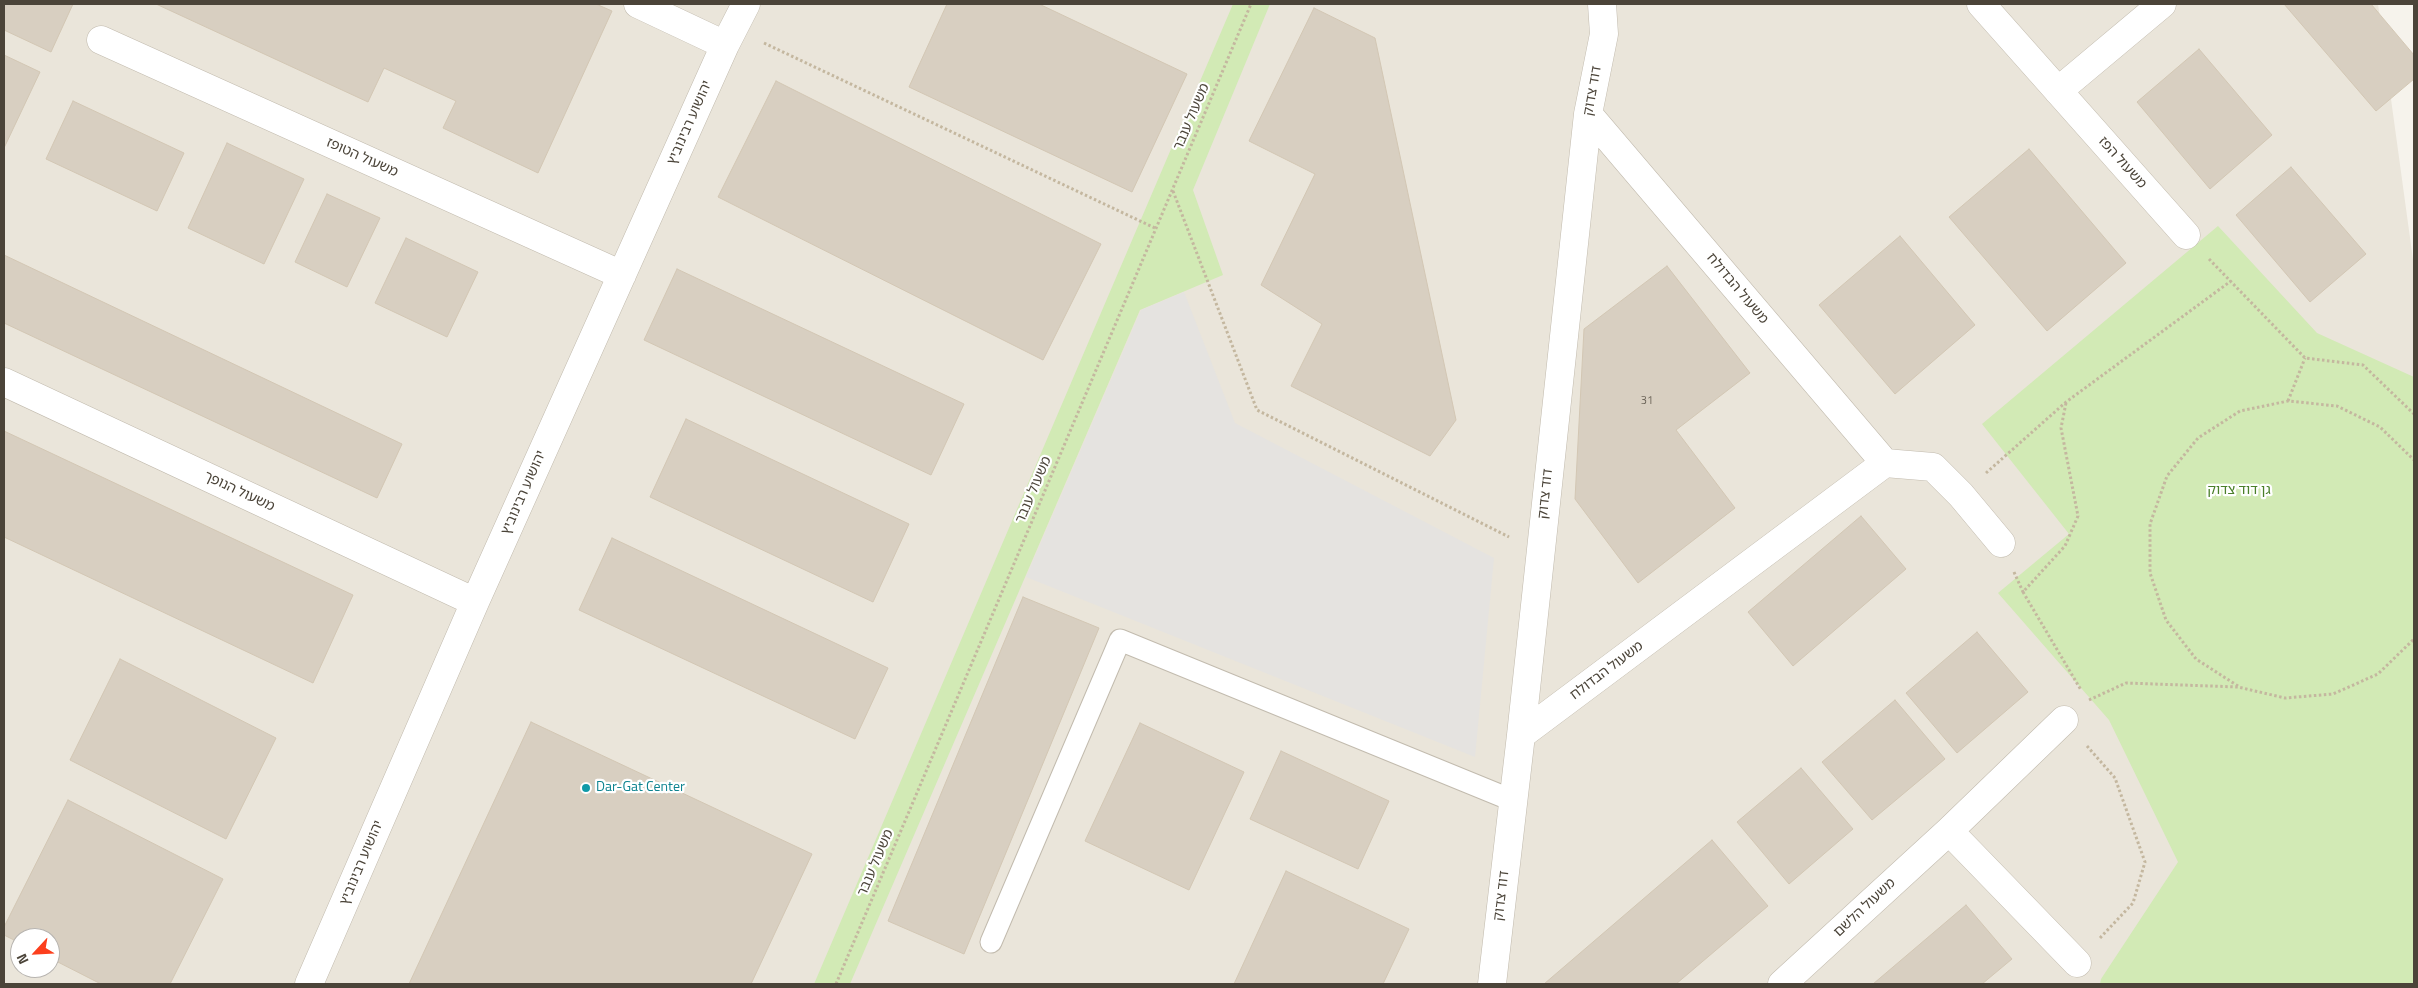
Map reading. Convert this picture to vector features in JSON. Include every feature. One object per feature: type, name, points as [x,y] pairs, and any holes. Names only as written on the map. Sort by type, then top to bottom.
[{"type":"street","points":[[638,4],[729,37]]},
{"type":"street","name":"יהושוע רבינוביץ","points":[[309,984],[475,602],[729,37],[746,4]]},
{"type":"street","name":"דוד צדוק","points":[[1492,984],[1514,801],[1588,114],[1604,34],[1602,4]]},
{"type":"street","name":"משעול הפז","points":[[1981,4],[2186,235]]},
{"type":"street","points":[[2058,91],[2162,4]]},
{"type":"street","name":"משעול הטופז","points":[[101,40],[622,275]]},
{"type":"street","name":"משעול הבדולח","points":[[1521,735],[1885,464],[1588,114]]},
{"type":"street","name":"משעול הנופך","points":[[4,382],[475,602]]},
{"type":"street","points":[[1885,464],[1933,467],[1961,494],[2001,543]]},
{"type":"street","name":"משעול הלשם","points":[[1782,984],[1948,831],[2064,720]]},
{"type":"street","points":[[1948,831],[2077,963]]},
{"type":"lane","points":[[991,942],[1120,640],[1514,801]]},
{"type":"path","name":"משעול ענבר","points":[[836,984],[1251,4]]},
{"type":"path","points":[[729,37],[1157,229]]},
{"type":"path","points":[[1173,190],[1258,410],[1540,552]]},
{"type":"path","points":[[2186,235],[2305,358],[2363,365],[2414,414]]},
{"type":"path","points":[[1961,494],[2066,402],[2231,281]]},
{"type":"path","points":[[2288,401],[2305,358]]},
{"type":"path","points":[[2238,686],[2196,659],[2166,620],[2150,573],[2150,524],[2167,476],[2198,438],[2240,411],[2288,401],[2336,406],[2380,427],[2414,460]]},
{"type":"path","points":[[2066,402],[2061,428],[2078,516],[2065,546],[2023,592],[2087,701],[2126,683],[2238,686],[2285,698],[2333,694],[2378,674],[2414,639]]},
{"type":"path","points":[[2064,720],[2116,778],[2145,862],[2133,904],[2077,963]]},
{"type":"shaded area","points":[[4,4],[2378,4],[2414,267],[2414,984],[4,984]]},
{"type":"shaded area","points":[[1184,292],[1235,423],[1494,558],[1475,757],[1026,577],[1141,310]]},
{"type":"green space","points":[[1233,4],[1270,4],[1193,190],[1223,275],[1140,310],[850,984],[814,984]]},
{"type":"green space","name":"גן דוד צדוק","points":[[2218,226],[2317,333],[2414,377],[2414,984],[2100,984],[2101,979],[2178,862],[2109,720],[1998,593],[2069,534],[1982,424]]},
{"type":"building","points":[[4,4],[73,4],[51,52],[4,30]]},
{"type":"building","points":[[156,4],[596,4],[612,11],[538,173],[443,128],[456,101],[384,68],[368,102]]},
{"type":"building","points":[[947,4],[1039,4],[1187,74],[1132,192],[909,87]]},
{"type":"building","points":[[2284,4],[2371,4],[2414,55],[2414,79],[2376,111]]},
{"type":"building","points":[[1314,8],[1375,38],[1456,420],[1430,456],[1291,386],[1322,324],[1261,285],[1315,174],[1249,141]]},
{"type":"building","points":[[2199,49],[2272,135],[2210,189],[2137,102]]},
{"type":"building","points":[[4,55],[40,72],[4,148]]},
{"type":"building","points":[[776,81],[1101,244],[1043,360],[718,197]]},
{"type":"building","points":[[73,101],[184,153],[157,211],[46,159]]},
{"type":"building","points":[[227,143],[304,179],[264,264],[188,228]]},
{"type":"building","points":[[2029,149],[2126,263],[2047,331],[1949,217]]},
{"type":"building","points":[[2291,167],[2366,254],[2310,302],[2236,215]]},
{"type":"building","points":[[327,194],[380,218],[347,287],[295,262]]},
{"type":"building","points":[[1900,236],[1975,325],[1895,394],[1819,305]]},
{"type":"building","points":[[406,238],[478,272],[447,337],[375,303]]},
{"type":"building","points":[[4,255],[402,444],[377,498],[4,323]]},
{"type":"building","points":[[1667,266],[1750,373],[1676,430],[1735,508],[1638,583],[1575,499],[1584,329]]},
{"type":"building","points":[[677,269],[964,404],[931,475],[644,340]]},
{"type":"building","points":[[686,419],[909,524],[873,602],[650,497]]},
{"type":"building","points":[[4,431],[353,595],[313,683],[4,537]]},
{"type":"building","points":[[1861,516],[1906,569],[1793,666],[1748,612]]},
{"type":"building","points":[[612,538],[888,668],[855,739],[579,610]]},
{"type":"building","points":[[1023,597],[1099,628],[964,954],[888,921]]},
{"type":"building","points":[[1977,632],[2028,692],[1957,753],[1906,693]]},
{"type":"building","points":[[120,659],[276,738],[226,839],[70,760]]},
{"type":"building","points":[[1895,700],[1945,759],[1872,820],[1822,762]]},
{"type":"building","name":"Dar-Gat Center","points":[[531,722],[812,854],[751,984],[409,984]]},
{"type":"building","points":[[1140,723],[1244,772],[1189,890],[1085,841]]},
{"type":"building","points":[[1281,751],[1389,801],[1358,869],[1250,819]]},
{"type":"building","points":[[1801,768],[1853,829],[1789,884],[1737,822]]},
{"type":"building","points":[[68,800],[223,879],[170,984],[101,984],[60,963],[60,928],[10,928],[10,938],[4,935],[4,927]]},
{"type":"building","points":[[1712,840],[1768,906],[1676,984],[1544,984]]},
{"type":"building","points":[[1286,871],[1409,929],[1383,984],[1234,984]]},
{"type":"building","points":[[1966,905],[2012,959],[1982,984],[1873,984]]},
{"type":"place","name":"Dar-Gat Center","points":[[586,788]]}]
